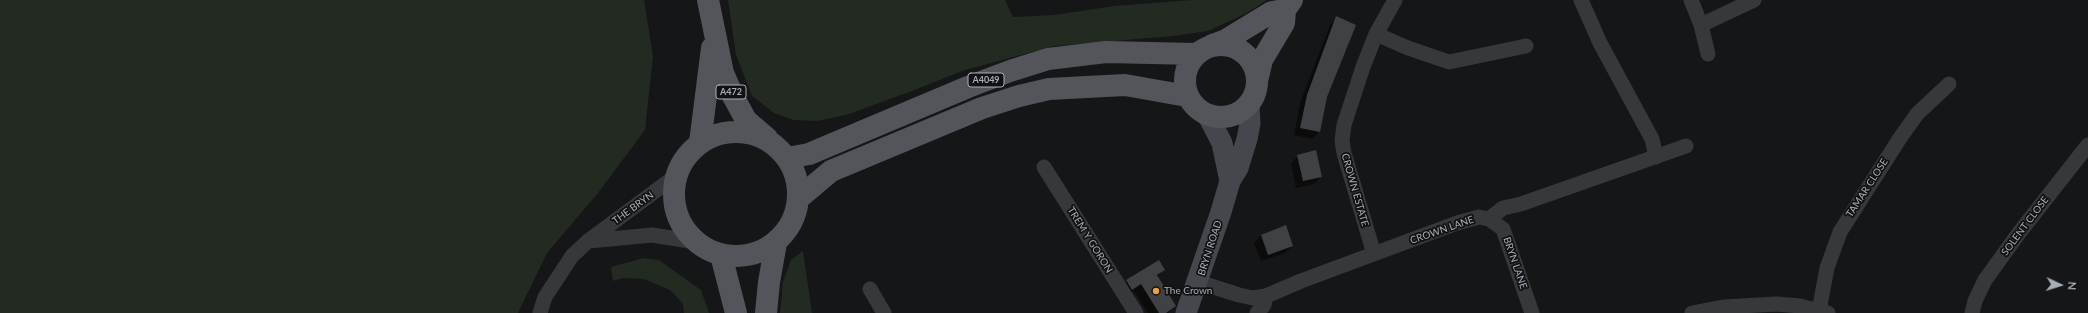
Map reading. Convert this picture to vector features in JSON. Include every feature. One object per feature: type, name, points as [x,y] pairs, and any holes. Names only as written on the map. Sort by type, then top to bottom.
[{"type":"main road","name":"A472","points":[[708,0],[723,73],[733,96],[746,120],[771,142]]},
{"type":"main road","name":"A4049","points":[[787,158],[809,154],[1010,70],[1048,59],[1106,52],[1202,51],[1226,40],[1272,12],[1289,5]]},
{"type":"main road","name":"A4049","points":[[1258,80],[1262,60],[1284,23],[1289,5]]},
{"type":"main road","name":"A472","points":[[700,143],[707,95],[713,29]]},
{"type":"main road","points":[[1220,45],[1229,45],[1241,50],[1249,57],[1257,72],[1258,80],[1255,95],[1249,106],[1234,116],[1222,118],[1208,116],[1197,109],[1188,96],[1185,83],[1186,72],[1202,51],[1220,45]]},
{"type":"main road","name":"A4049","points":[[799,198],[831,171],[982,108],[1019,96],[1049,89],[1125,85],[1188,96]]},
{"type":"main road","points":[[736,132],[754,134],[771,142],[787,158],[796,177],[799,198],[796,215],[788,230],[776,243],[759,252],[740,257],[720,255],[707,250],[696,242],[684,228],[676,211],[674,193],[677,175],[686,157],[700,143],[717,134],[736,132]]},
{"type":"main road","points":[[766,313],[769,282],[776,243]]},
{"type":"main road","points":[[720,255],[736,313]]},
{"type":"street","name":"CROWN ESTATE","points":[[1374,254],[1344,154],[1342,141],[1349,106],[1376,34],[1395,0]]},
{"type":"street","points":[[1581,0],[1600,43],[1652,139],[1656,157]]},
{"type":"street","points":[[1691,0],[1701,25],[1708,54]]},
{"type":"street","points":[[1701,25],[1754,0]]},
{"type":"street","points":[[1376,34],[1408,48],[1449,62],[1526,46]]},
{"type":"street","name":"TAMAR CLOSE","points":[[1823,312],[1827,268],[1840,232],[1913,120],[1949,84]]},
{"type":"street","name":"BRYN ROAD","points":[[1186,313],[1198,282],[1230,181],[1238,168],[1247,139],[1250,124],[1249,106]]},
{"type":"street","name":"BRYN ROAD","points":[[1208,116],[1222,143],[1230,181]]},
{"type":"street","name":"SOLENT CLOSE","points":[[1972,313],[1975,301],[1985,280],[2019,233],[2088,145]]},
{"type":"street","name":"CROWN LANE","points":[[1198,282],[1253,298],[1266,296],[1374,254],[1457,224],[1479,217],[1489,219],[1503,208],[1521,204],[1686,146]]},
{"type":"street","name":"TREM Y GORON","points":[[1044,167],[1136,313]]},
{"type":"street","name":"THE BRYN","points":[[540,313],[549,291],[572,256],[588,241],[677,175]]},
{"type":"street","name":"BRYN LANE","points":[[1489,219],[1503,229],[1532,313]]},
{"type":"street","name":"THE BRYN","points":[[588,241],[652,235],[696,242]]},
{"type":"street","points":[[870,289],[884,313]]},
{"type":"street","points":[[1257,313],[1264,305],[1266,296]]},
{"type":"street","points":[[1692,313],[1777,304],[1800,306],[1823,312]]},
{"type":"shaded area","points":[[0,0],[644,0],[653,56],[645,130],[598,193],[547,253],[518,313],[0,313]]},
{"type":"shaded area","points":[[728,0],[1005,0],[1013,17],[1054,15],[1114,6],[1192,0],[1267,0],[1247,13],[1208,31],[1173,36],[1054,46],[962,71],[846,115],[817,121],[793,120],[774,113],[752,96],[736,55]]},
{"type":"shaded area","points":[[803,251],[812,313],[780,313],[783,282],[791,260]]},
{"type":"shaded area","points":[[644,258],[659,260],[701,290],[709,313],[684,313],[683,304],[670,290],[644,279],[623,278],[613,281],[611,267]]},
{"type":"building","points":[[1336,16],[1356,25],[1327,97],[1320,132],[1300,128],[1307,95]]},
{"type":"building","points":[[1316,150],[1322,177],[1303,181],[1297,155]]},
{"type":"building","points":[[1286,225],[1293,246],[1268,255],[1261,235]]},
{"type":"building","name":"The Crown","points":[[1159,260],[1165,270],[1157,275],[1176,306],[1166,313],[1159,313],[1141,284],[1132,290],[1126,280]]},
{"type":"place","name":"The Crown","points":[[1156,291]]}]
